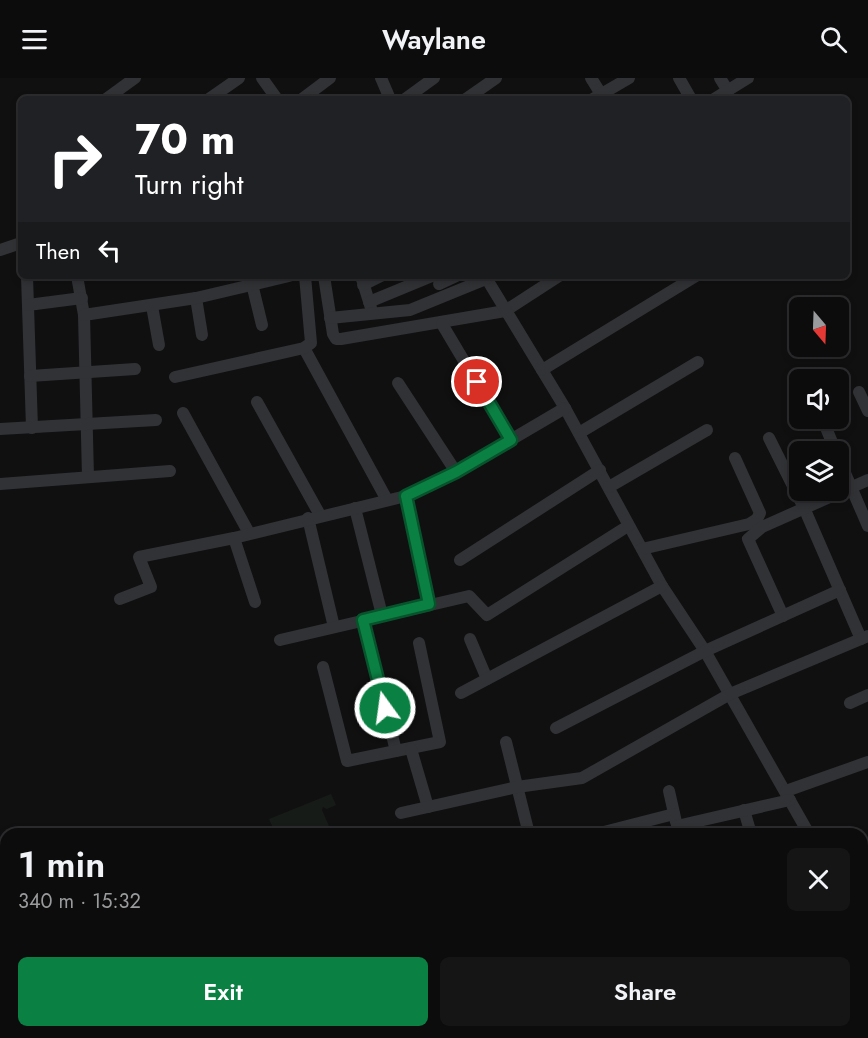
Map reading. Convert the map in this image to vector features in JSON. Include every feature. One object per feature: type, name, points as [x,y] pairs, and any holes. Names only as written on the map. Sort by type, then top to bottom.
[{"type":"street","points":[[110,96],[135,78]]},
{"type":"street","points":[[213,96],[239,78]]},
{"type":"street","points":[[262,78],[275,96]]},
{"type":"street","points":[[306,96],[330,78]]},
{"type":"street","points":[[381,78],[389,96]]},
{"type":"street","points":[[409,96],[434,78]]},
{"type":"street","points":[[470,96],[496,78]]},
{"type":"street","points":[[591,78],[597,96],[629,78]]},
{"type":"street","points":[[678,78],[689,96]]},
{"type":"street","points":[[720,78],[728,91]]},
{"type":"street","points":[[719,96],[748,78]]},
{"type":"street","points":[[0,250],[18,244]]},
{"type":"street","points":[[27,279],[32,428]]},
{"type":"street","points":[[78,279],[84,315],[88,477]]},
{"type":"street","points":[[84,315],[196,298],[275,279]]},
{"type":"street","points":[[175,377],[304,348],[311,343],[305,279]]},
{"type":"street","points":[[324,279],[330,318],[336,339],[442,324],[505,311],[554,279]]},
{"type":"street","points":[[330,318],[410,310],[480,279]]},
{"type":"street","points":[[486,279],[565,408],[662,586],[705,651],[805,828]]},
{"type":"street","points":[[542,370],[691,279]]},
{"type":"street","points":[[362,280],[369,302],[377,314],[394,330]]},
{"type":"street","points":[[369,302],[435,280]]},
{"type":"street","points":[[252,284],[262,325]]},
{"type":"street","points":[[28,305],[82,298]]},
{"type":"street","points":[[196,298],[202,335]]},
{"type":"street","points":[[152,306],[159,345]]},
{"type":"street","points":[[410,310],[414,328]]},
{"type":"street","points":[[442,324],[511,440]]},
{"type":"street","points":[[304,348],[387,500]]},
{"type":"street","points":[[579,433],[698,362]]},
{"type":"street","points":[[30,376],[135,369]]},
{"type":"street","points":[[398,383],[456,472]]},
{"type":"street","points":[[859,392],[868,411]]},
{"type":"street","points":[[257,402],[314,517],[334,627]]},
{"type":"street","points":[[120,599],[151,587],[139,557],[234,538],[406,496],[456,472],[565,408]]},
{"type":"street","points":[[183,413],[249,533]]},
{"type":"street","points":[[0,429],[156,420]]},
{"type":"street","points":[[609,487],[707,430]]},
{"type":"street","points":[[401,813],[517,787],[582,778],[730,694],[865,637],[840,590],[805,510],[769,438]]},
{"type":"street","points":[[642,549],[749,524],[757,519],[760,513],[757,503],[735,458]]},
{"type":"street","points":[[460,560],[600,470]]},
{"type":"street","points":[[0,484],[170,471]]},
{"type":"street","points":[[783,615],[748,539],[762,527],[805,510],[868,480]]},
{"type":"street","points":[[849,481],[868,526]]},
{"type":"street","points":[[406,496],[429,604]]},
{"type":"street","points":[[355,508],[382,615]]},
{"type":"street","points":[[280,640],[469,596],[488,615],[628,526]]},
{"type":"street","points":[[234,538],[255,602]]},
{"type":"street","points":[[461,693],[662,586]]},
{"type":"street","points":[[556,728],[705,651],[840,590]]},
{"type":"street","points":[[363,620],[396,751]]},
{"type":"street","points":[[470,639],[487,679]]},
{"type":"street","points":[[323,667],[347,761],[440,742],[418,643]]},
{"type":"street","points":[[850,702],[868,695]]},
{"type":"street","points":[[506,742],[527,828]]},
{"type":"street","points":[[411,748],[428,807]]},
{"type":"street","points":[[649,828],[677,825],[744,810],[788,796],[868,762]]},
{"type":"street","points":[[669,791],[677,825]]},
{"type":"street","points":[[744,810],[749,828]]},
{"type":"shaded area","points":[[331,794],[336,805],[327,809],[323,807],[322,810],[330,828],[273,828],[269,819]]},
{"type":"route","points":[[385,708],[363,620],[429,604],[406,496],[456,472],[511,440],[477,382]]}]
